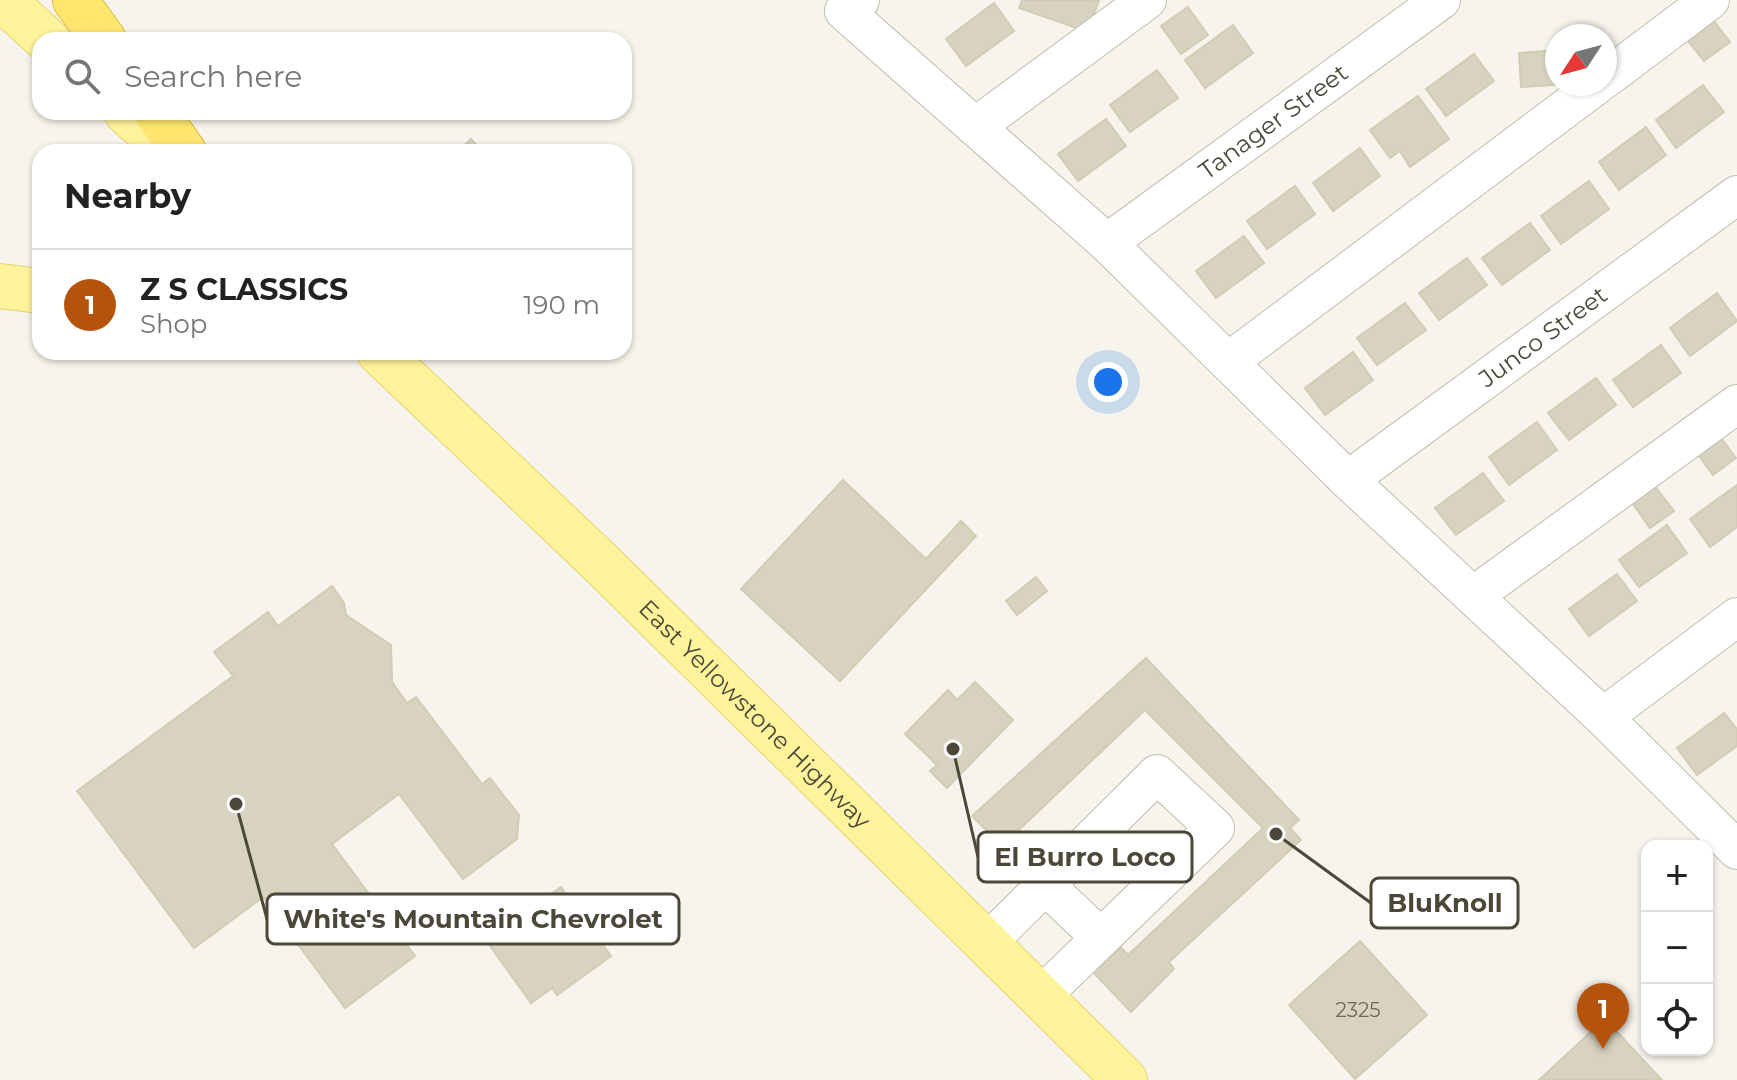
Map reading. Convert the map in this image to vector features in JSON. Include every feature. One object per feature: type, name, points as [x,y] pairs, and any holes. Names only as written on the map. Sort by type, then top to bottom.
[{"type":"highway","points":[[75,0],[98,32]]},
{"type":"highway","points":[[162,120],[178,144]]},
{"type":"main road","points":[[3,0],[38,32]]},
{"type":"main road","points":[[135,120],[161,144]]},
{"type":"main road","name":"East Yellowstone Highway","points":[[387,360],[604,566],[1125,1080]]},
{"type":"street","points":[[975,127],[1147,0]]},
{"type":"street","name":"Tanager Street","points":[[1107,243],[1441,0]]},
{"type":"street","points":[[1617,70],[1710,0]]},
{"type":"street","points":[[852,5],[975,127],[1107,243],[1348,480],[1732,836]]},
{"type":"street","points":[[1228,362],[1582,96]]},
{"type":"street","name":"Junco Street","points":[[1348,480],[1737,195]]},
{"type":"street","points":[[1473,596],[1737,404]]},
{"type":"street","points":[[1603,717],[1737,617]]},
{"type":"street","points":[[987,943],[1157,774],[1215,828],[1040,997]]},
{"type":"street","points":[[1045,885],[1100,937]]},
{"type":"building","points":[[1022,0],[1099,0],[1088,32],[1019,8]]},
{"type":"building","points":[[994,3],[1014,31],[966,66],[946,39]]},
{"type":"building","points":[[1188,7],[1208,35],[1181,54],[1161,26]]},
{"type":"building","points":[[1714,21],[1730,42],[1704,61],[1688,41]]},
{"type":"building","points":[[1233,25],[1253,53],[1205,88],[1185,60]]},
{"type":"building","points":[[1545,51],[1545,85],[1521,87],[1519,53]]},
{"type":"building","points":[[1474,54],[1494,81],[1446,116],[1426,89]]},
{"type":"building","points":[[1157,70],[1178,98],[1130,132],[1110,105]]},
{"type":"building","points":[[1703,85],[1724,112],[1676,148],[1656,120]]},
{"type":"building","points":[[1418,96],[1449,139],[1410,167],[1400,151],[1390,158],[1370,130]]},
{"type":"building","points":[[1106,119],[1126,146],[1078,181],[1058,154]]},
{"type":"building","points":[[1646,127],[1666,155],[1619,190],[1599,162]]},
{"type":"building","points":[[1360,148],[1380,176],[1333,211],[1313,183]]},
{"type":"building","points":[[1589,181],[1609,209],[1561,244],[1541,216]]},
{"type":"building","points":[[1295,186],[1315,214],[1267,249],[1247,221]]},
{"type":"building","points":[[1530,223],[1550,250],[1502,285],[1482,258]]},
{"type":"building","points":[[1244,236],[1264,263],[1216,298],[1196,271]]},
{"type":"building","points":[[1467,258],[1487,285],[1439,320],[1419,293]]},
{"type":"building","points":[[1717,293],[1737,321],[1690,356],[1670,328]]},
{"type":"building","points":[[1405,303],[1426,330],[1377,365],[1357,338]]},
{"type":"building","points":[[1661,345],[1681,373],[1633,407],[1613,380]]},
{"type":"building","points":[[1353,352],[1373,380],[1325,415],[1305,388]]},
{"type":"building","points":[[1596,378],[1616,405],[1569,440],[1548,413]]},
{"type":"building","points":[[1537,422],[1557,450],[1509,485],[1489,457]]},
{"type":"building","points":[[1716,431],[1736,458],[1713,475],[1693,448]]},
{"type":"building","points":[[1483,473],[1504,501],[1456,535],[1435,508]]},
{"type":"building","points":[[843,480],[926,559],[961,521],[976,536],[840,681],[741,589]]},
{"type":"building","points":[[1653,484],[1674,511],[1650,528],[1631,501]]},
{"type":"building","points":[[1737,485],[1737,527],[1710,547],[1690,519]]},
{"type":"building","points":[[1667,525],[1687,553],[1639,587],[1619,560]]},
{"type":"building","points":[[1617,574],[1637,601],[1589,636],[1569,609]]},
{"type":"building","points":[[1036,577],[1047,591],[1017,615],[1006,601]]},
{"type":"building","points":[[332,586],[344,603],[346,615],[391,645],[392,682],[407,703],[416,697],[482,784],[490,778],[519,815],[517,839],[463,879],[399,794],[332,844],[415,956],[345,1008],[263,897],[194,948],[77,791],[233,676],[214,652],[268,612],[278,626]]},
{"type":"building","points":[[1146,658],[1299,820],[1290,828],[1301,840],[1169,962],[1174,969],[1131,1012],[1093,972],[1120,947],[1128,955],[1263,828],[1145,710],[1002,846],[972,816]]},
{"type":"building","points":[[975,682],[1013,720],[947,788],[930,771],[937,765],[905,734],[948,690],[957,700]]},
{"type":"building","points":[[1724,713],[1737,729],[1737,746],[1697,775],[1677,748]]},
{"type":"building","points":[[561,887],[611,956],[557,995],[552,988],[531,1003],[490,946],[510,931],[506,926]]},
{"type":"building","points":[[1360,941],[1427,1015],[1355,1079],[1289,1005]]},
{"type":"building","points":[[1605,1019],[1662,1080],[1539,1080]]},
{"type":"place","name":"El Burro Loco","points":[[953,749]]},
{"type":"place","name":"White's Mountain Chevrolet","points":[[236,804]]},
{"type":"place","name":"BluKnoll","points":[[1276,834]]},
{"type":"place","name":"Z S CLASSICS","points":[[1603,1049]]}]
